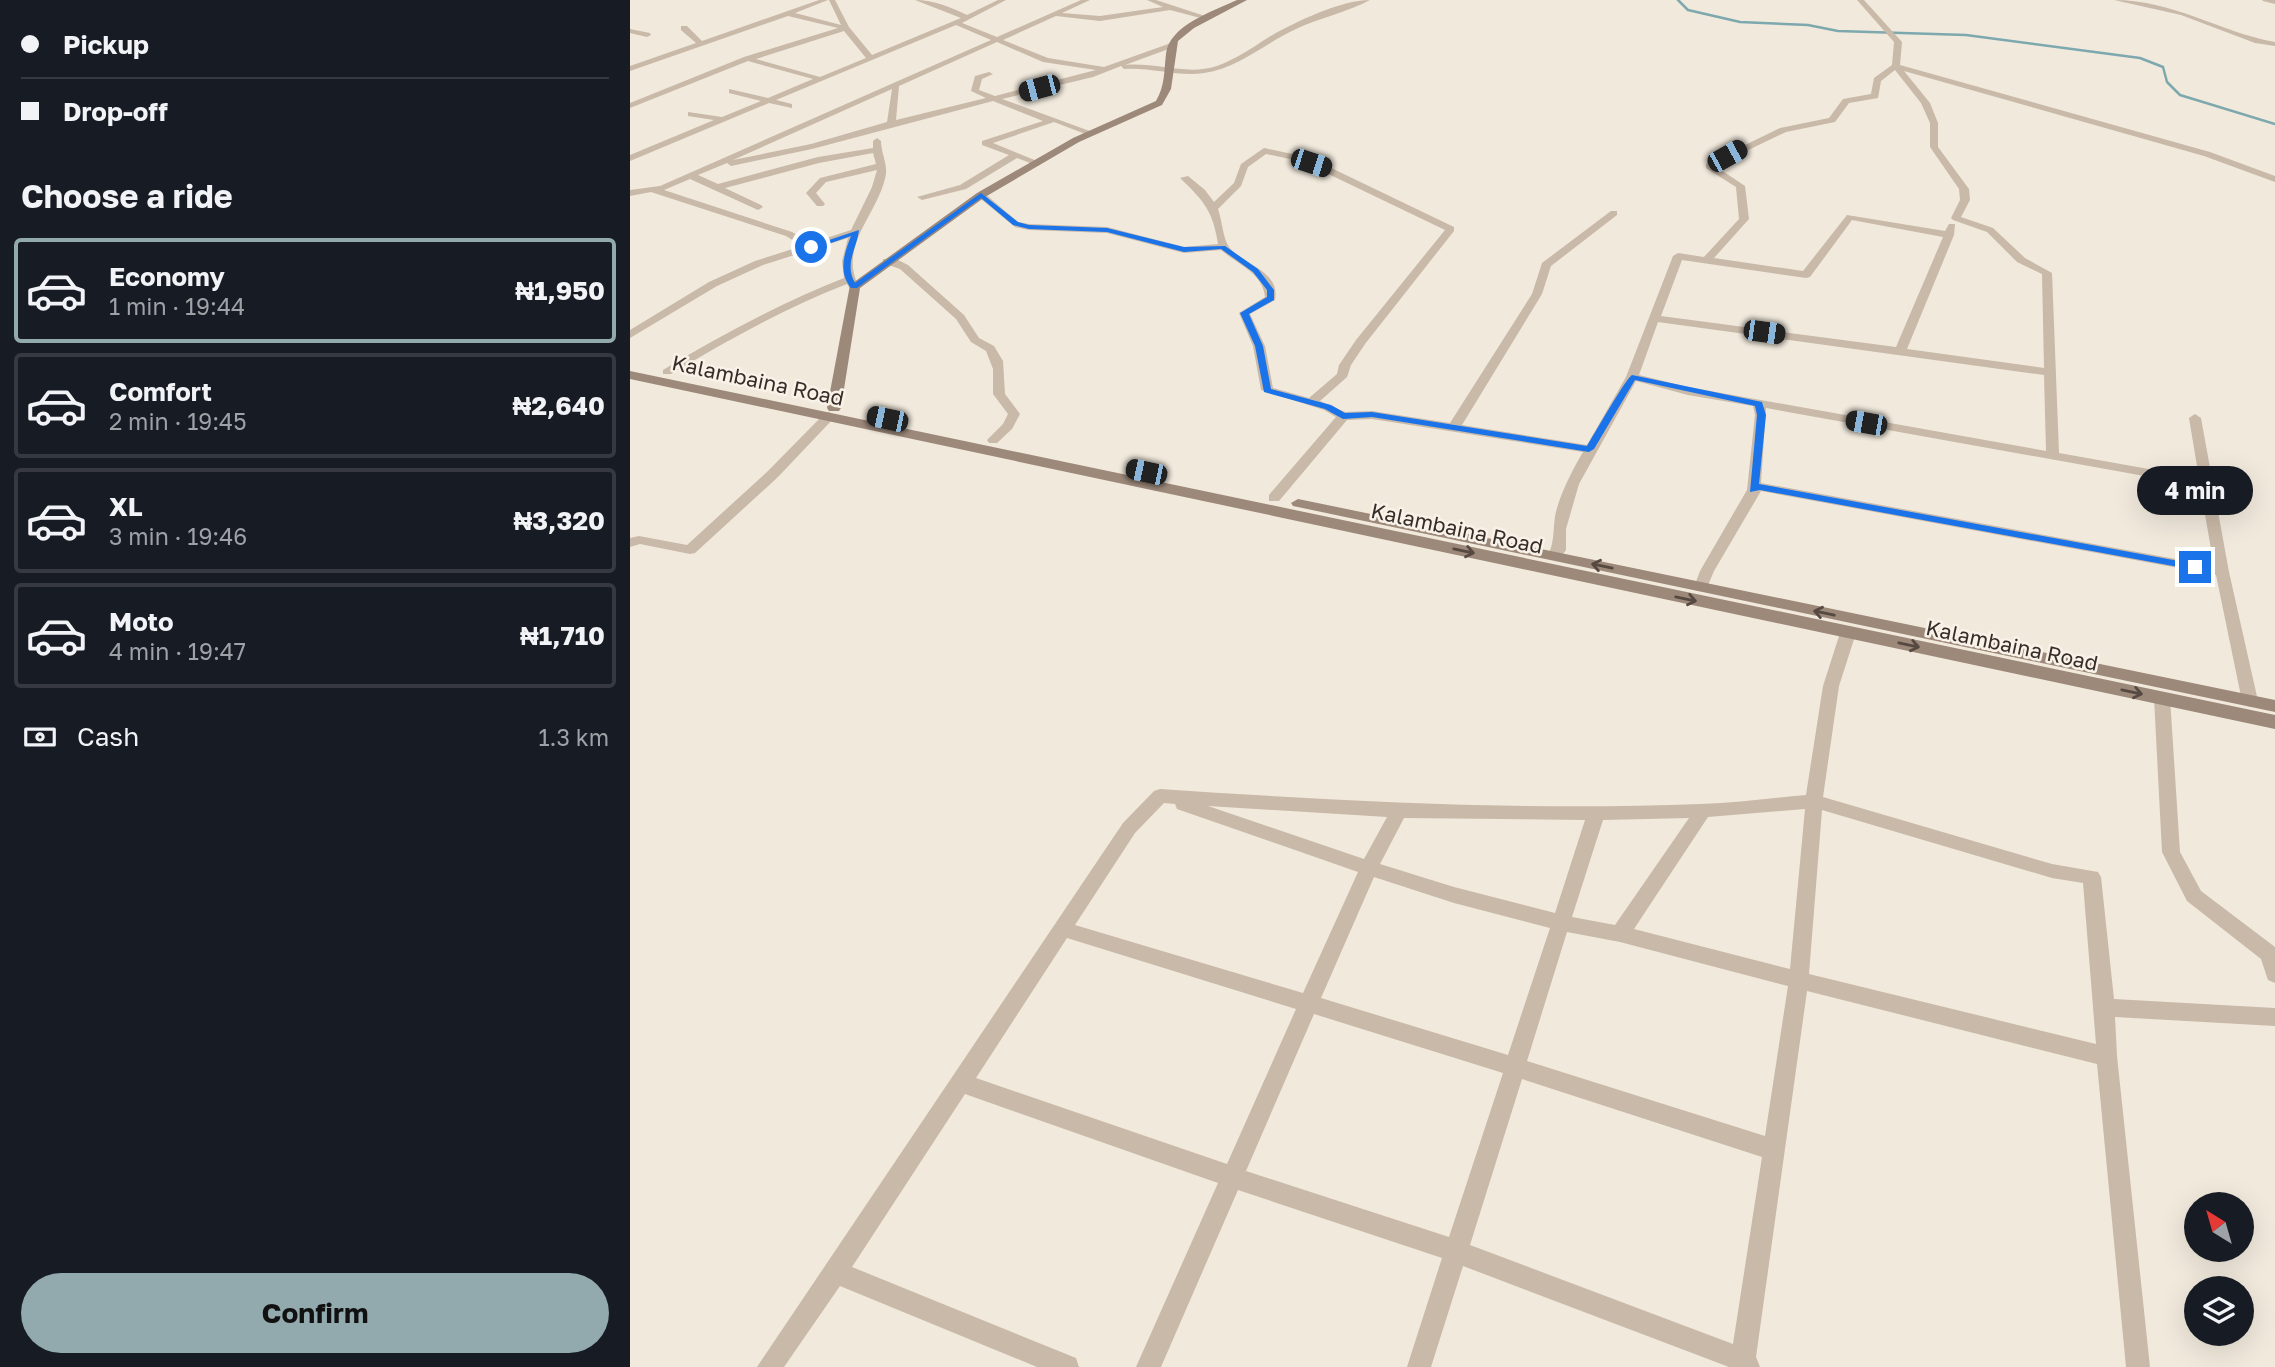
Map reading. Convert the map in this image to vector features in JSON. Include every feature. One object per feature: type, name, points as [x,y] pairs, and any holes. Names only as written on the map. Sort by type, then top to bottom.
[{"type":"main road","points":[[831,412],[851,283],[981,195],[1091,133],[1159,103],[1165,95],[1171,68],[1171,45],[1183,31],[1243,0]]},
{"type":"main road","points":[[630,365],[831,412],[993,440],[2275,706]]},
{"type":"main road","name":"Kalambaina Road","points":[[630,375],[831,412],[1848,633],[2275,722]]},
{"type":"street","points":[[630,69],[824,0]]},
{"type":"street","points":[[832,0],[846,28],[870,58]]},
{"type":"street","points":[[918,0],[947,8],[965,17]]},
{"type":"street","points":[[630,158],[956,23],[1003,0]]},
{"type":"street","points":[[630,193],[653,190],[689,175],[1087,0]]},
{"type":"street","points":[[1150,0],[1209,18]]},
{"type":"street","points":[[702,169],[796,150],[1107,70],[1133,65],[1195,72],[1220,67],[1235,62],[1286,32],[1332,14],[1343,6],[1367,0]]},
{"type":"street","points":[[1860,0],[1898,42],[1896,66],[1933,115],[1937,131],[1934,147],[1964,189],[1965,200],[1900,351]]},
{"type":"street","points":[[2117,0],[2183,13],[2258,41],[2275,44]]},
{"type":"street","points":[[2265,0],[2275,2]]},
{"type":"street","points":[[1054,14],[1083,21],[1131,17],[1173,8]]},
{"type":"street","points":[[786,13],[846,28]]},
{"type":"street","points":[[956,23],[1046,60],[1107,70],[1171,45]]},
{"type":"street","points":[[684,28],[701,44]]},
{"type":"street","points":[[630,106],[747,59],[846,28]]},
{"type":"street","points":[[630,31],[647,35]]},
{"type":"street","points":[[747,59],[820,79]]},
{"type":"street","points":[[1896,66],[2183,147],[2275,179]]},
{"type":"street","points":[[1707,260],[1744,219],[1740,186],[1709,166],[1764,135],[1814,121],[1832,121],[1846,101],[1875,96],[1877,80],[1896,66]]},
{"type":"street","points":[[989,74],[978,78],[975,91],[1051,121]]},
{"type":"street","points":[[667,372],[732,332],[804,297],[851,283],[846,257],[875,189],[881,166],[876,150],[896,86]]},
{"type":"street","points":[[732,91],[789,106]]},
{"type":"street","points":[[691,114],[721,119]]},
{"type":"street","points":[[1038,163],[985,142],[1056,120],[1091,133]]},
{"type":"street","points":[[796,150],[807,162]]},
{"type":"street","points":[[717,187],[807,162],[876,150]]},
{"type":"street","points":[[1214,208],[1238,184],[1244,166],[1264,151],[1286,153],[1331,170],[1377,195],[1451,229],[1360,342],[1345,365],[1343,375],[1311,403]]},
{"type":"street","points":[[922,197],[963,187],[1017,155]]},
{"type":"street","points":[[820,204],[811,193],[823,180],[881,166]]},
{"type":"street","points":[[689,175],[758,207]]},
{"type":"street","points":[[1185,178],[1195,184],[1214,208],[1223,247]]},
{"type":"street","points":[[653,190],[789,234],[811,247]]},
{"type":"street","points":[[981,195],[1015,224],[1107,230],[1184,250],[1223,247],[1256,271],[1270,290],[1271,298],[1244,313],[1259,346],[1267,390],[1328,407],[1343,416],[1372,415],[1589,449]]},
{"type":"street","points":[[1454,427],[1537,294],[1546,265],[1614,213]]},
{"type":"street","points":[[1554,556],[1559,550],[1556,534],[1561,515],[1589,449],[1624,396],[1678,256],[1806,275],[1850,217],[1949,235]]},
{"type":"street","points":[[1956,218],[1990,230],[2021,260],[2047,273],[2053,456]]},
{"type":"street","points":[[630,335],[713,284],[759,263],[856,232]]},
{"type":"street","points":[[887,261],[904,267],[960,317],[975,340],[987,344],[995,356],[1000,373],[999,394],[1014,414],[1008,426],[993,440]]},
{"type":"street","points":[[1655,318],[2050,372]]},
{"type":"street","points":[[1632,377],[1688,391],[2207,484]]},
{"type":"street","points":[[1754,490],[1761,415],[1759,404]]},
{"type":"street","points":[[630,543],[639,540],[690,550],[773,474],[831,412]]},
{"type":"street","points":[[1274,498],[1343,416]]},
{"type":"street","points":[[2194,418],[2222,572],[2250,701]]},
{"type":"street","points":[[1701,587],[1707,571],[1754,490],[1759,486],[2222,572]]},
{"type":"street","points":[[960,1082],[1455,1251],[1744,1365],[1799,981],[1814,800],[1831,686],[1848,633]]},
{"type":"street","points":[[2162,698],[2171,852],[2194,896],[2270,954],[2275,974]]},
{"type":"street","points":[[1160,796],[1368,867],[1559,924],[1620,934],[2070,1049],[2107,1056]]},
{"type":"street","points":[[769,1367],[835,1272],[1129,828],[1160,796],[1399,811],[1596,813],[1703,811],[1814,800],[2052,871],[2092,877],[2137,1367]]},
{"type":"street","points":[[1148,1367],[1368,867],[1399,811]]},
{"type":"street","points":[[1620,934],[1703,811]]},
{"type":"street","points":[[1419,1367],[1596,813]]},
{"type":"street","points":[[1063,929],[1513,1066],[1775,1150]]},
{"type":"street","points":[[2105,1007],[2275,1017]]},
{"type":"street","points":[[835,1272],[1067,1367]]},
{"type":"waterway","points":[[1678,0],[1688,10],[1740,22],[1808,25],[1838,31],[1966,35],[2140,58],[2163,67],[2167,82],[2180,95],[2275,124]]},
{"type":"route","points":[[811,247],[856,232],[846,257],[848,280],[854,287],[981,195],[1015,224],[1107,230],[1184,250],[1223,247],[1256,271],[1272,296],[1244,313],[1259,346],[1267,390],[1328,407],[1343,416],[1372,415],[1589,449],[1624,396],[1632,377],[1759,404],[1761,415],[1754,490],[1759,486],[2195,567]]}]
